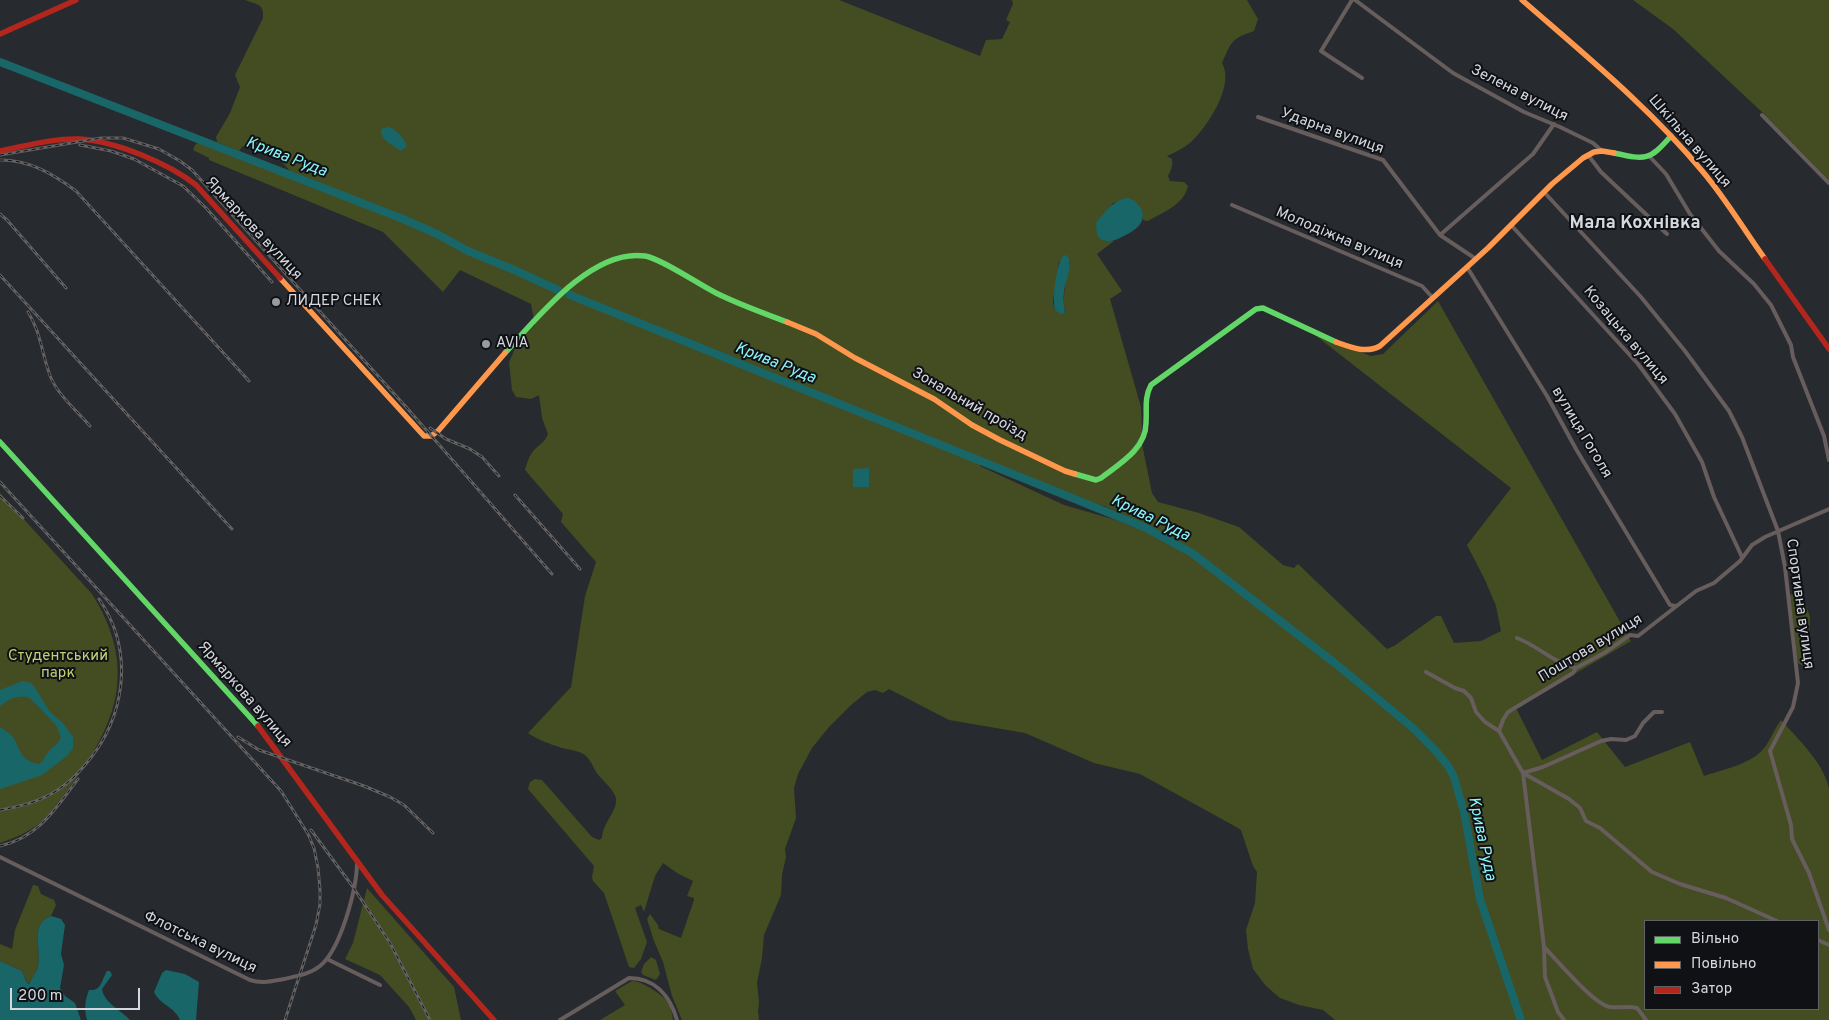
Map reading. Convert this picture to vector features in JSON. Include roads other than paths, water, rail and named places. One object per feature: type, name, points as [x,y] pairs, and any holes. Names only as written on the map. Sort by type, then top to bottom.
[{"type":"street","points":[[0,34],[76,0]]},
{"type":"street","points":[[1354,0],[1321,51],[1362,78]]},
{"type":"street","name":"Зелена вулиця","points":[[1354,0],[1453,73],[1498,99],[1593,143],[1602,151]]},
{"type":"street","name":"Шкільна вулиця","points":[[1522,0],[1618,85],[1671,136],[1704,174],[1829,349]]},
{"type":"street","points":[[1762,115],[1829,183]]},
{"type":"street","name":"Ударна вулиця","points":[[1258,117],[1383,160],[1440,235],[1476,259]]},
{"type":"street","points":[[1440,235],[1533,154],[1554,124]]},
{"type":"street","points":[[1433,298],[1544,192],[1588,155],[1602,151],[1632,157],[1650,157],[1671,136]]},
{"type":"street","name":"Ярмаркова вулиця","points":[[0,151],[70,139],[92,140],[110,145],[187,178],[196,185],[240,232],[422,435],[426,437],[438,431],[510,346],[532,324]]},
{"type":"street","points":[[1588,155],[1601,172],[1667,234]]},
{"type":"street","points":[[1650,157],[1666,174],[1690,214],[1719,251],[1754,284],[1771,305],[1791,345],[1793,357],[1824,436],[1829,460]]},
{"type":"street","name":"Спортивна вулиця","points":[[1544,192],[1646,304],[1685,351],[1729,411],[1742,437],[1778,531],[1785,567],[1798,683],[1793,707],[1770,751],[1791,825],[1792,839],[1809,873],[1829,930]]},
{"type":"street","name":"Молодіжна вулиця","points":[[1232,205],[1422,286],[1433,298]]},
{"type":"street","name":"Козацька вулиця","points":[[1511,225],[1614,336],[1638,364],[1675,414],[1702,462],[1714,497],[1742,557]]},
{"type":"street","name":"Зональний проїзд","points":[[532,324],[573,283],[590,271],[605,263],[627,257],[648,257],[718,294],[816,334],[855,358],[928,395],[972,425],[1000,440],[1065,471],[1096,480],[1101,478],[1143,440],[1146,398],[1151,385],[1260,308],[1343,344],[1364,350],[1372,350],[1383,344],[1433,298]]},
{"type":"street","name":"вулиця Гоголя","points":[[1467,267],[1670,605],[1676,606]]},
{"type":"street","name":"Ярмаркова вулиця","points":[[0,442],[264,733],[382,895],[494,1020]]},
{"type":"street","name":"Поштова вулиця","points":[[1499,731],[1502,720],[1508,712],[1573,673],[1576,668],[1604,653],[1630,635],[1638,636],[1696,591],[1714,582],[1740,561],[1752,545],[1778,531],[1829,509]]},
{"type":"street","points":[[1517,638],[1564,665],[1576,668]]},
{"type":"street","points":[[1426,672],[1464,691],[1471,698],[1476,712],[1485,722],[1499,731],[1523,773],[1544,947],[1545,977],[1558,1012],[1564,1020]]},
{"type":"street","points":[[1523,773],[1600,741],[1611,739],[1626,740],[1635,736],[1643,723],[1654,712],[1662,712]]},
{"type":"street","points":[[1523,773],[1569,799],[1580,808],[1586,821],[1600,828],[1652,872],[1680,884],[1726,898],[1775,920]]},
{"type":"street","name":"Флотська вулиця","points":[[0,857],[255,982],[271,982],[305,974],[320,966],[327,959],[336,946],[348,910],[357,861]]},
{"type":"street","points":[[1544,947],[1594,997],[1608,1007],[1625,1006],[1637,1008],[1646,1020]]},
{"type":"street","points":[[327,959],[380,985]]},
{"type":"street","points":[[560,1020],[629,978],[640,978],[660,989],[669,999],[677,1020]]},
{"type":"water","points":[[389,127],[398,132],[407,146],[401,151],[388,142],[381,133],[381,129]]},
{"type":"water","points":[[1128,198],[1136,202],[1140,207],[1143,216],[1140,224],[1130,233],[1115,240],[1107,241],[1100,238],[1097,235],[1096,223],[1114,204]]},
{"type":"water","points":[[1067,255],[1070,263],[1064,295],[1065,313],[1061,314],[1055,310],[1054,290],[1061,261],[1063,256]]},
{"type":"water","points":[[869,468],[869,487],[853,487],[853,469]]},
{"type":"water","points":[[23,681],[34,686],[50,712],[63,723],[73,737],[73,748],[67,756],[42,775],[0,789],[0,727],[13,737],[25,758],[39,764],[61,737],[56,725],[30,698],[14,698],[0,706],[0,690]]},
{"type":"water","points":[[51,916],[61,919],[65,925],[61,954],[64,965],[60,988],[65,996],[75,1003],[81,1020],[0,1020],[0,961],[22,971],[29,984],[38,966],[38,931],[44,920]]},
{"type":"water","points":[[166,970],[185,974],[199,982],[196,1020],[180,1020],[154,992],[162,973]]},
{"type":"water","points":[[107,971],[110,971],[112,975],[102,989],[103,994],[109,1002],[130,1020],[87,1020],[85,1005],[89,990],[96,989],[101,985]]},
{"type":"waterway","name":"Крива Руда","points":[[0,62],[403,219],[437,234],[468,251],[558,290]]},
{"type":"waterway","name":"Крива Руда","points":[[570,295],[1144,527],[1192,553],[1336,664],[1413,728],[1448,766],[1454,777],[1464,812],[1480,899],[1521,1020]]},
{"type":"railway","points":[[0,155],[101,138],[123,138],[159,149],[192,170],[407,408],[552,574]]},
{"type":"railway","points":[[80,145],[111,151],[134,159],[183,186],[206,208],[272,282]]},
{"type":"railway","points":[[0,160],[21,162],[41,169],[76,191],[249,381]]},
{"type":"railway","points":[[0,214],[66,288]]},
{"type":"railway","points":[[0,275],[232,529]]},
{"type":"railway","points":[[28,312],[39,336],[54,385],[90,426]]},
{"type":"railway","points":[[430,428],[446,439],[470,449],[482,457],[499,476]]},
{"type":"railway","points":[[0,482],[281,791],[308,834],[314,848],[318,868],[320,904],[316,925],[285,1020]]},
{"type":"railway","points":[[515,495],[580,569]]},
{"type":"railway","points":[[0,496],[23,518]]},
{"type":"railway","points":[[0,810],[39,800],[65,785],[85,765],[99,747],[110,727],[117,706],[121,684],[121,662],[118,640],[110,619],[99,599]]},
{"type":"railway","points":[[238,737],[259,750],[364,786],[390,797],[404,805],[433,833]]},
{"type":"railway","points":[[0,846],[14,842],[36,829],[78,779]]},
{"type":"railway","points":[[311,830],[353,887],[390,943],[430,1020]]},
{"type":"place","name":"ЛИДЕР СНЕК","points":[[276,302]]},
{"type":"place","name":"AVIA","points":[[486,344]]},
{"type":"district","name":"Мала Кохнівка","points":[[1635,224]]},
{"type":"park label","name":"Студентський парк","points":[[58,666]]}]
